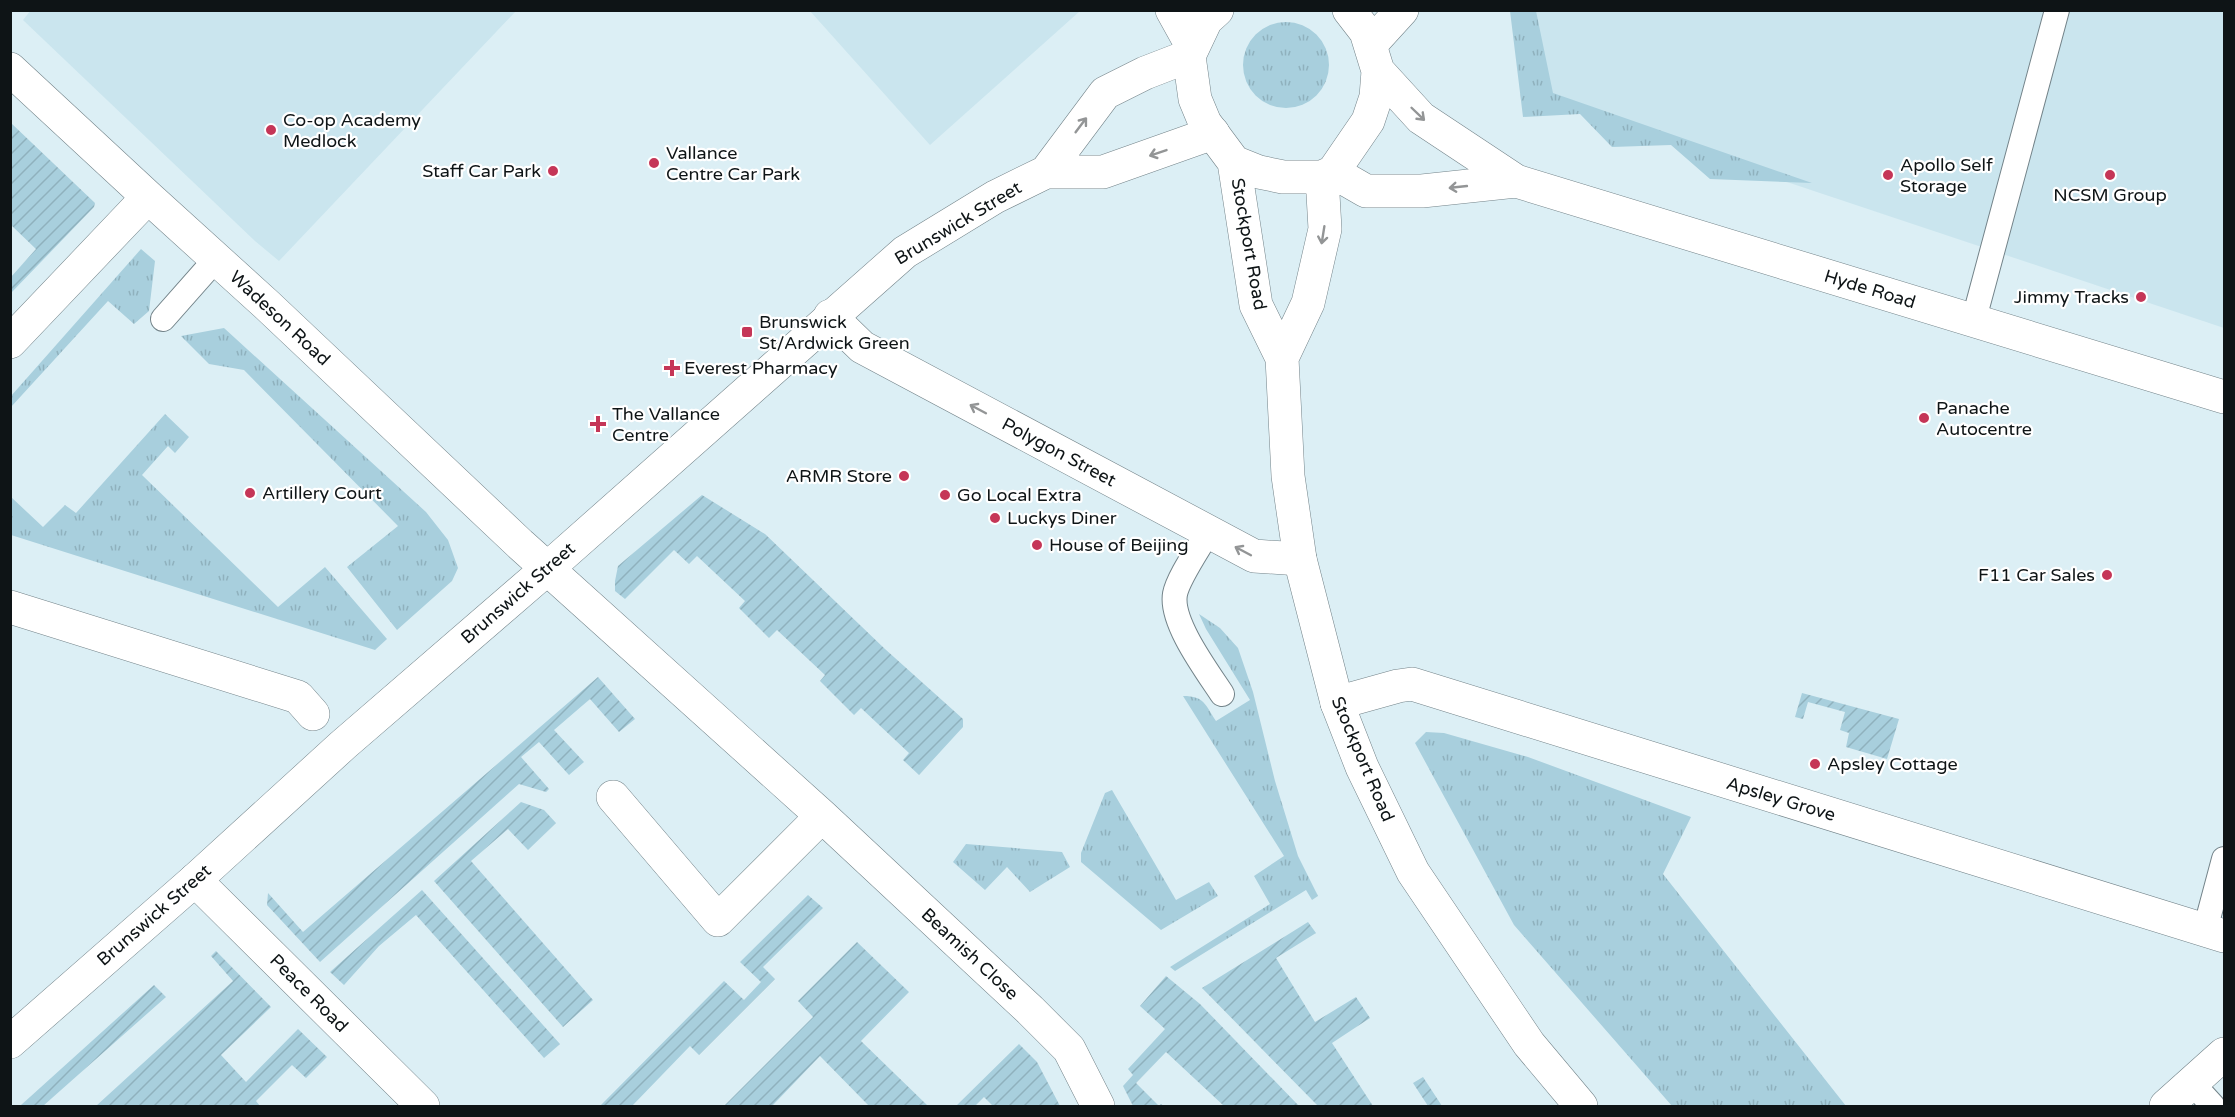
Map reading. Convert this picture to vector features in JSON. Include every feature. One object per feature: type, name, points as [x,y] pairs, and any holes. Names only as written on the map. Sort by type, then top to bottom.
[{"type":"main road","points":[[1172,10],[1190,51],[1196,99],[1213,134],[1234,162],[1259,172],[1283,177],[1327,175],[1368,121],[1376,97],[1374,57],[1402,10]]},
{"type":"main road","points":[[1190,51],[1206,20],[1217,10]]},
{"type":"main road","name":"Hyde Road","points":[[1349,10],[1366,32],[1374,57],[1421,118],[1516,181],[2224,397]]},
{"type":"main road","name":"Brunswick Street","points":[[1046,172],[1105,93],[1190,51]]},
{"type":"main road","name":"Wadeson Road","points":[[10,69],[548,568]]},
{"type":"main road","name":"Brunswick Street","points":[[10,1042],[195,880],[343,745],[548,568],[905,252],[995,197],[1046,172],[1103,172],[1213,134]]},
{"type":"main road","name":"Stockport Road","points":[[1234,162],[1256,305],[1282,358],[1288,476],[1300,559],[1337,703],[1362,767],[1413,872],[1529,1044],[1581,1107]]},
{"type":"main road","name":"Hyde Road","points":[[1327,175],[1366,191],[1422,191],[1516,181]]},
{"type":"main road","name":"Stockport Road","points":[[1282,358],[1308,303],[1325,230],[1327,175]]},
{"type":"main road","points":[[10,342],[148,198]]},
{"type":"main road","name":"Polygon Street","points":[[831,316],[862,347],[1254,556],[1300,559]]},
{"type":"main road","name":"Beamish Close","points":[[548,568],[822,816],[1024,1004],[1069,1049],[1098,1107]]},
{"type":"main road","points":[[10,607],[298,697],[313,714]]},
{"type":"main road","name":"Apsley Grove","points":[[1337,703],[1412,684],[2215,933]]},
{"type":"main road","points":[[613,797],[718,920],[822,816]]},
{"type":"main road","name":"Peace Road","points":[[195,880],[423,1107]]},
{"type":"main road","points":[[2166,1107],[2203,1095],[2224,1054]]},
{"type":"lane","points":[[1974,319],[2057,10]]},
{"type":"lane","points":[[163,319],[216,259]]},
{"type":"lane","points":[[1208,532],[1175,595],[1179,619],[1187,641],[1222,694]]},
{"type":"lane","points":[[2215,933],[2224,859]]},
{"type":"shaded area","name":"Co-op Academy Medlock","points":[[31,10],[516,11],[279,261],[255,241],[23,20]]},
{"type":"shaded area","points":[[810,11],[1080,11],[930,145]]},
{"type":"shaded area","points":[[1527,11],[2224,11],[2224,328],[1536,98]]},
{"type":"green space","points":[[1510,11],[1536,11],[1553,93],[1812,183],[1710,179],[1671,145],[1612,147],[1580,114],[1523,117]]},
{"type":"green space","points":[[1278,22],[1294,22],[1317,34],[1326,48],[1329,65],[1326,82],[1317,96],[1294,108],[1278,108],[1262,101],[1250,89],[1243,73],[1243,57],[1250,41],[1262,29]]},
{"type":"green space","points":[[11,123],[95,203],[94,207],[11,293],[11,277],[36,249],[11,225]]},
{"type":"green space","points":[[141,249],[155,261],[149,311],[134,324],[108,301],[11,407],[11,396]]},
{"type":"green space","points":[[224,328],[426,512],[448,540],[458,568],[452,581],[397,630],[347,567],[398,526],[244,370],[209,364],[181,336]]},
{"type":"green space","points":[[165,414],[189,437],[175,453],[168,446],[142,475],[278,607],[325,567],[387,639],[375,650],[11,535],[11,497],[43,527],[65,505],[76,513]]},
{"type":"green space","points":[[702,495],[765,534],[885,649],[963,719],[963,727],[919,775],[903,760],[909,753],[861,708],[854,715],[820,681],[825,675],[777,630],[769,638],[739,608],[745,601],[697,556],[689,564],[674,550],[625,599],[615,591],[618,566]]},
{"type":"green space","points":[[1199,614],[1220,628],[1238,648],[1253,692],[1275,781],[1298,856],[1318,896],[1312,900],[1306,890],[1175,971],[1170,967],[1270,904],[1254,876],[1284,856],[1183,696],[1200,700],[1207,706],[1216,721],[1250,700]]},
{"type":"green space","points":[[598,677],[635,719],[619,732],[590,699],[554,730],[584,762],[569,775],[539,742],[521,757],[549,789],[546,792],[519,784],[320,962],[267,905],[268,893],[303,932]]},
{"type":"green space","points":[[1802,693],[1899,719],[1887,759],[1846,747],[1849,733],[1840,730],[1845,712],[1808,702],[1803,719],[1795,717]]},
{"type":"green space","points":[[1426,732],[1444,733],[1528,757],[1691,817],[1663,874],[1846,1106],[1672,1106],[1514,925],[1415,743]]},
{"type":"green space","points":[[1112,790],[1176,900],[1209,882],[1218,896],[1161,930],[1081,862],[1081,853],[1105,793]]},
{"type":"green space","points":[[521,802],[544,810],[556,823],[528,850],[508,829],[471,861],[593,1000],[563,1027],[434,881]]},
{"type":"green space","points":[[966,844],[1062,852],[1070,867],[1030,892],[1007,867],[985,890],[953,862]]},
{"type":"green space","points":[[422,890],[560,1044],[544,1058],[416,915],[379,946],[344,985],[330,972]]},
{"type":"green space","points":[[808,895],[823,908],[763,967],[775,979],[699,1055],[690,1046],[632,1106],[600,1106],[724,981],[744,1000],[761,982],[740,962]]},
{"type":"green space","points":[[1308,922],[1316,933],[1276,958],[1315,1022],[1356,997],[1370,1018],[1332,1043],[1373,1106],[1318,1106],[1202,988]]},
{"type":"green space","points":[[857,942],[909,992],[861,1041],[928,1106],[869,1106],[820,1056],[772,1106],[724,1106],[813,1017],[798,1001]]},
{"type":"green space","points":[[216,951],[271,1007],[221,1055],[246,1082],[298,1029],[327,1057],[306,1078],[292,1065],[256,1101],[260,1106],[96,1106],[233,981],[211,956]]},
{"type":"green space","points":[[1166,976],[1200,1004],[1299,1106],[1224,1106],[1166,1052],[1136,1083],[1159,1106],[1133,1106],[1123,1086],[1133,1075],[1128,1069],[1165,1029],[1140,1006]]},
{"type":"green space","points":[[154,985],[166,997],[43,1106],[20,1106]]},
{"type":"green space","points":[[1019,1044],[1037,1062],[1060,1106],[993,1106],[984,1097],[975,1106],[956,1106]]},
{"type":"green space","points":[[1423,1077],[1442,1106],[1428,1106],[1413,1083]]},
{"type":"place","name":"Co-op Academy Medlock","points":[[271,130]]},
{"type":"place","name":"Vallance Centre Car Park","points":[[654,163]]},
{"type":"place","name":"Staff Car Park","points":[[553,171]]},
{"type":"place","name":"Apollo Self Storage","points":[[1888,175]]},
{"type":"place","name":"NCSM Group","points":[[2110,175]]},
{"type":"place","name":"Jimmy Tracks","points":[[2141,297]]},
{"type":"place","name":"Brunswick St/Ardwick Green","points":[[747,332]]},
{"type":"place","name":"Everest Pharmacy","points":[[672,368]]},
{"type":"place","name":"Panache Autocentre","points":[[1924,418]]},
{"type":"place","name":"The Vallance Centre","points":[[598,424]]},
{"type":"place","name":"ARMR Store","points":[[904,476]]},
{"type":"place","name":"Artillery Court","points":[[250,493]]},
{"type":"place","name":"Go Local Extra","points":[[945,495]]},
{"type":"place","name":"Luckys Diner","points":[[995,518]]},
{"type":"place","name":"House of Beijing","points":[[1037,545]]},
{"type":"place","name":"F11 Car Sales","points":[[2107,575]]},
{"type":"place","name":"Apsley Cottage","points":[[1815,764]]}]
